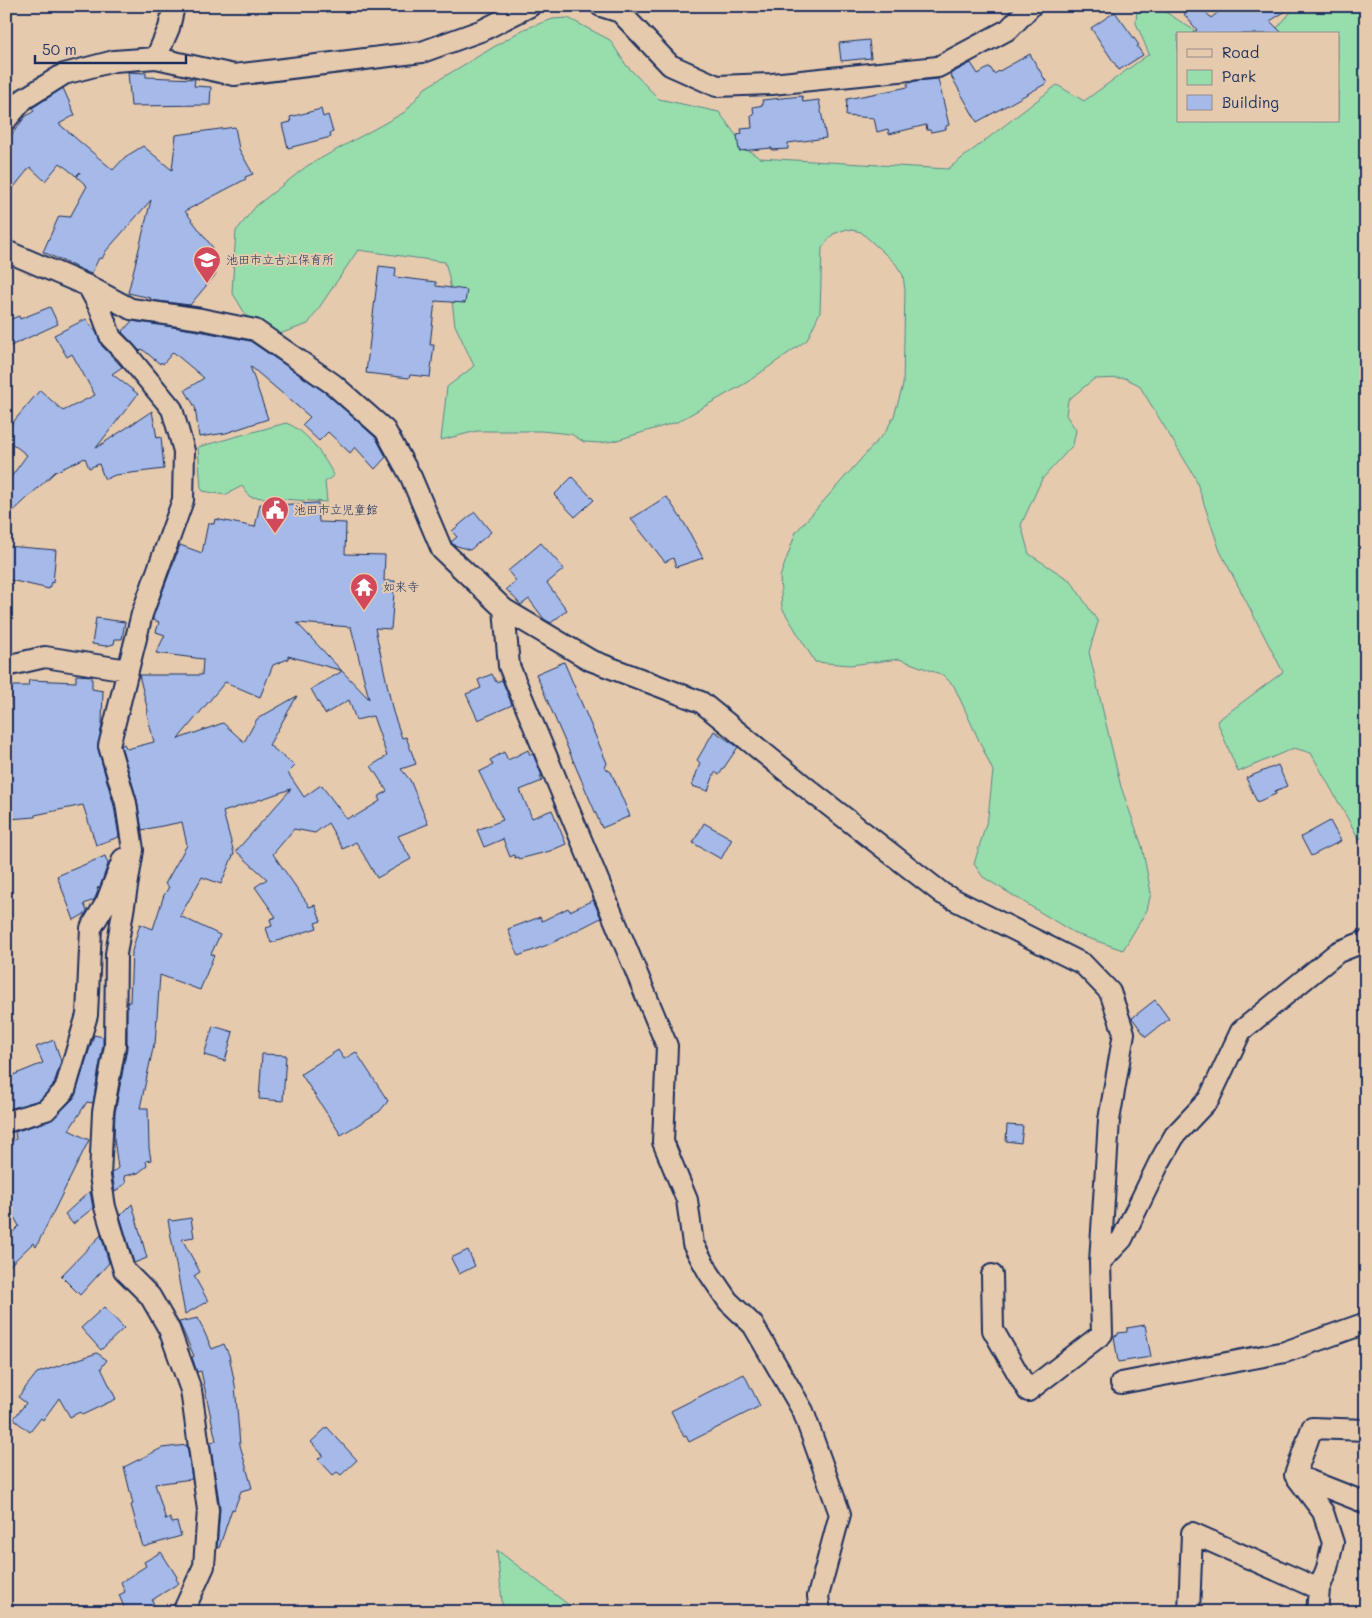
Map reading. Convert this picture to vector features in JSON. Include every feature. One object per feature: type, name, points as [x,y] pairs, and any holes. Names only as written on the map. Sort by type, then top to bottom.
[{"type":"street","points":[[156,58],[169,28],[174,6]]},
{"type":"street","points":[[6,120],[24,99],[64,74],[114,61],[156,58],[234,75],[422,52],[483,30],[530,6]]},
{"type":"street","points":[[601,6],[620,12],[670,65],[717,86],[772,84],[938,67],[1008,29],[1031,6]]},
{"type":"street","points":[[6,252],[88,286],[132,309],[201,318],[255,330],[333,384],[386,430],[411,478],[442,550],[504,609],[590,660],[701,702],[813,793],[943,894],[1083,964],[1110,992],[1124,1033],[1109,1120],[1100,1262],[1102,1334],[1028,1391],[993,1330],[992,1275]]},
{"type":"street","points":[[88,286],[100,308],[111,338],[126,353],[172,409],[184,451],[183,500],[142,614],[109,746],[126,803],[133,850],[116,954],[115,1046],[104,1112],[100,1176],[105,1207],[124,1270],[150,1296],[169,1329],[191,1390],[208,1510],[204,1566],[183,1612]]},
{"type":"street","points":[[504,609],[509,666],[667,1046],[663,1142],[687,1200],[693,1244],[709,1273],[728,1301],[753,1325],[803,1411],[840,1514],[818,1596],[820,1612]]},
{"type":"street","points":[[6,666],[46,657],[128,670]]},
{"type":"street","points":[[6,1122],[46,1110],[65,1090],[87,1015],[91,928],[106,903],[124,858],[133,850]]},
{"type":"street","points":[[1100,1262],[1122,1239],[1159,1163],[1175,1135],[1209,1098],[1241,1031],[1338,952],[1366,941]]},
{"type":"street","points":[[1121,1383],[1285,1352],[1366,1323]]},
{"type":"street","points":[[1295,1475],[1312,1428],[1366,1430]]},
{"type":"street","points":[[1295,1475],[1366,1503]]},
{"type":"street","points":[[1295,1475],[1322,1512],[1333,1543],[1319,1590],[1317,1612]]},
{"type":"street","points":[[1189,1612],[1192,1533],[1319,1590]]},
{"type":"green space","points":[[1156,6],[1197,32],[1177,32],[1177,122],[1340,122],[1340,32],[1274,32],[1296,6],[1366,6],[1366,835],[1359,839],[1311,753],[1294,748],[1238,772],[1217,721],[1283,672],[1220,551],[1195,477],[1139,385],[1125,378],[1094,379],[1068,400],[1066,415],[1076,430],[1073,445],[1042,479],[1021,525],[1029,554],[1071,581],[1098,622],[1089,652],[1121,787],[1142,846],[1151,893],[1147,910],[1123,950],[1076,934],[983,877],[974,864],[988,817],[993,771],[954,686],[943,675],[899,659],[850,665],[815,662],[782,608],[780,577],[796,532],[886,431],[894,416],[903,385],[905,291],[903,275],[895,263],[861,232],[847,229],[833,234],[822,248],[820,312],[807,340],[746,383],[677,422],[614,441],[600,443],[584,442],[571,434],[541,431],[477,431],[441,440],[447,387],[474,366],[455,325],[449,277],[445,262],[358,250],[308,324],[279,334],[255,330],[232,292],[236,231],[256,206],[307,166],[405,112],[425,88],[524,29],[553,19],[568,18],[610,40],[626,65],[659,99],[719,112],[746,149],[760,158],[948,169],[1057,85],[1084,101],[1149,54],[1136,23],[1137,8]]},
{"type":"green space","points":[[286,423],[308,438],[320,452],[334,475],[325,482],[327,502],[250,497],[242,486],[225,495],[203,491],[201,488],[198,447]]},
{"type":"green space","points":[[497,1550],[578,1612],[503,1612]]},
{"type":"building","points":[[1196,6],[1201,6],[1211,18],[1226,6],[1294,6],[1270,21],[1281,32],[1194,32],[1197,30],[1184,14]]},
{"type":"building","points":[[1115,12],[1139,45],[1137,46],[1143,55],[1119,70],[1091,28]]},
{"type":"building","points":[[869,40],[871,58],[841,61],[839,43]]},
{"type":"building","points":[[1030,54],[1047,83],[977,122],[950,74],[971,63],[978,74],[990,67],[994,74]]},
{"type":"building","points":[[128,72],[146,73],[146,77],[195,79],[194,86],[211,87],[210,105],[131,106]]},
{"type":"building","points":[[938,79],[949,125],[946,126],[946,129],[931,132],[927,130],[926,125],[889,134],[888,129],[877,132],[874,118],[846,116],[847,99],[908,87],[907,84],[915,81]]},
{"type":"building","points":[[63,88],[75,115],[59,124],[113,170],[125,157],[143,146],[172,170],[176,135],[235,127],[239,149],[253,174],[185,211],[213,248],[198,259],[216,274],[190,305],[150,300],[151,298],[128,293],[151,200],[106,251],[102,259],[99,258],[91,274],[43,252],[59,216],[70,217],[87,186],[77,177],[80,172],[76,176],[60,163],[45,181],[30,167],[6,197],[6,142],[25,117],[34,111],[32,108]]},
{"type":"building","points":[[802,96],[803,102],[819,100],[826,138],[788,143],[788,149],[772,150],[772,148],[739,151],[737,135],[742,134],[741,129],[752,128],[751,116],[754,115],[753,107],[763,105],[762,100]]},
{"type":"building","points":[[321,109],[323,117],[328,115],[333,132],[330,133],[331,137],[288,148],[282,124],[291,122],[290,117]]},
{"type":"building","points":[[379,266],[396,268],[395,277],[436,282],[436,286],[467,290],[465,303],[435,301],[430,345],[434,345],[430,377],[410,375],[409,378],[366,373]]},
{"type":"building","points":[[50,307],[58,324],[6,348],[6,321],[19,316],[20,319]]},
{"type":"building","points":[[86,319],[96,332],[102,346],[122,367],[112,374],[138,394],[96,448],[152,411],[157,438],[161,437],[164,469],[115,475],[106,479],[99,464],[89,468],[85,458],[55,472],[6,518],[6,484],[27,455],[6,439],[9,427],[40,390],[63,411],[95,395],[72,354],[67,357],[54,335]]},
{"type":"building","points":[[132,321],[250,341],[326,393],[376,438],[386,457],[375,469],[355,447],[350,453],[328,432],[319,441],[302,425],[310,417],[250,366],[268,419],[226,433],[199,437],[195,407],[185,390],[204,378],[173,352],[163,364],[161,362],[160,364],[142,349],[140,351],[122,332]]},
{"type":"building","points":[[572,477],[594,500],[575,517],[554,495]]},
{"type":"building","points":[[667,497],[686,526],[703,558],[676,567],[673,558],[665,562],[631,519]]},
{"type":"building","points":[[318,503],[319,522],[346,523],[345,554],[385,555],[384,581],[395,581],[391,629],[375,628],[393,712],[402,738],[406,737],[416,764],[401,769],[410,780],[428,824],[398,836],[411,859],[377,878],[356,842],[343,849],[328,823],[315,833],[294,829],[273,854],[309,907],[315,905],[321,921],[315,923],[317,928],[271,943],[266,928],[272,926],[270,919],[276,917],[255,887],[267,879],[236,851],[291,789],[223,812],[234,853],[221,884],[202,877],[180,916],[220,935],[211,954],[214,955],[200,990],[160,975],[155,1044],[140,1108],[148,1108],[151,1160],[146,1161],[147,1166],[138,1173],[124,1176],[126,1183],[115,1192],[112,1173],[118,1168],[114,1139],[115,1113],[127,1048],[127,1002],[130,1002],[132,951],[140,924],[153,929],[164,895],[169,887],[165,884],[187,845],[182,822],[142,830],[137,800],[121,746],[124,744],[127,749],[154,742],[139,675],[202,675],[203,659],[156,653],[165,635],[156,632],[159,622],[153,620],[153,617],[180,545],[202,553],[208,523],[214,524],[215,519],[255,527],[260,504]],"holes":[[[297,623],[351,627],[369,699],[342,671]],[[288,656],[340,670],[341,672],[311,689],[325,714],[349,700],[356,720],[373,716],[387,756],[371,766],[387,791],[378,797],[380,801],[354,817],[353,815],[347,819],[321,785],[304,797],[288,773],[295,766],[269,745],[297,696],[257,719],[244,742],[223,723],[178,739],[225,682],[260,697],[273,665],[288,659]]]},
{"type":"building","points":[[475,512],[491,532],[470,550],[454,545],[451,542],[457,537],[452,531]]},
{"type":"building","points":[[541,543],[564,569],[547,583],[567,610],[551,623],[544,619],[529,599],[521,605],[506,589],[516,581],[508,571]]},
{"type":"building","points":[[6,546],[56,550],[53,583],[51,582],[49,589],[6,579]]},
{"type":"building","points":[[96,618],[125,622],[122,639],[115,639],[114,644],[106,646],[92,644]]},
{"type":"building","points":[[564,662],[607,763],[605,768],[611,772],[630,816],[602,828],[536,674]]},
{"type":"building","points":[[492,674],[496,682],[502,680],[512,705],[478,720],[466,694],[481,688],[478,680]]},
{"type":"building","points":[[76,675],[92,676],[92,689],[103,691],[102,725],[98,749],[114,806],[119,837],[96,845],[83,805],[35,815],[35,817],[9,819],[6,776],[6,718],[9,717],[11,686],[28,686],[29,680],[76,682]]},
{"type":"building","points":[[714,731],[738,747],[719,775],[715,772],[708,791],[692,786],[700,763],[697,760]]},
{"type":"building","points":[[528,750],[530,755],[533,754],[542,776],[540,776],[542,781],[520,790],[532,818],[552,810],[566,844],[550,851],[519,859],[518,857],[515,858],[514,855],[510,857],[503,839],[484,847],[477,830],[503,820],[479,772],[493,765],[490,760],[504,752],[508,760]]},
{"type":"building","points":[[1278,765],[1287,786],[1275,791],[1276,794],[1257,802],[1246,778]]},
{"type":"building","points":[[1330,821],[1341,841],[1311,856],[1301,837]]},
{"type":"building","points":[[704,823],[732,839],[721,859],[693,843]]},
{"type":"building","points":[[105,856],[108,864],[100,887],[97,888],[98,891],[95,898],[84,904],[86,913],[74,920],[57,876]]},
{"type":"building","points":[[593,900],[601,918],[550,944],[518,956],[508,929],[540,917],[542,921],[568,908],[570,911]]},
{"type":"building","points":[[1155,1000],[1169,1019],[1146,1037],[1132,1018]]},
{"type":"building","points":[[213,1026],[233,1032],[225,1061],[204,1055]]},
{"type":"building","points":[[94,1035],[103,1037],[103,1045],[93,1103],[87,1102],[69,1130],[89,1140],[36,1247],[33,1243],[6,1269],[6,1239],[19,1226],[6,1202],[6,1144],[16,1139],[15,1132],[54,1118],[74,1098]]},
{"type":"building","points":[[54,1040],[61,1061],[54,1084],[40,1100],[6,1110],[6,1078],[43,1063],[36,1047]]},
{"type":"building","points":[[338,1050],[344,1059],[356,1052],[388,1101],[380,1111],[341,1135],[301,1074]]},
{"type":"building","points":[[262,1054],[286,1055],[283,1101],[259,1099]]},
{"type":"building","points":[[1007,1125],[1023,1126],[1021,1143],[1006,1141]]},
{"type":"building","points":[[90,1191],[93,1208],[73,1224],[65,1214]]},
{"type":"building","points":[[132,1204],[147,1258],[134,1263],[120,1216]]},
{"type":"building","points":[[191,1218],[194,1237],[182,1239],[200,1272],[194,1276],[208,1301],[185,1314],[168,1220]]},
{"type":"building","points":[[101,1235],[109,1263],[80,1295],[61,1276]]},
{"type":"building","points":[[468,1250],[475,1266],[459,1274],[451,1258]]},
{"type":"building","points":[[104,1307],[124,1328],[101,1350],[81,1328]]},
{"type":"building","points":[[198,1318],[212,1349],[224,1344],[229,1355],[235,1385],[240,1445],[252,1488],[241,1491],[234,1510],[232,1509],[219,1548],[217,1548],[220,1508],[210,1442],[216,1441],[201,1371],[197,1372],[192,1357],[194,1356],[179,1322]]},
{"type":"building","points":[[1145,1325],[1151,1357],[1118,1362],[1114,1336],[1118,1335],[1118,1333],[1127,1332],[1127,1328]]},
{"type":"building","points":[[97,1353],[107,1360],[101,1368],[116,1399],[82,1415],[80,1412],[70,1417],[59,1398],[43,1420],[41,1418],[30,1432],[17,1422],[14,1418],[26,1403],[18,1397],[37,1373]]},
{"type":"building","points":[[744,1374],[760,1406],[689,1442],[686,1436],[684,1437],[671,1411]]},
{"type":"building","points":[[327,1427],[357,1460],[341,1475],[337,1472],[333,1475],[318,1459],[323,1455],[311,1442]]},
{"type":"building","points":[[187,1445],[192,1479],[155,1484],[166,1520],[170,1518],[172,1523],[177,1522],[181,1536],[143,1547],[131,1505],[133,1504],[124,1467],[162,1448]]},
{"type":"building","points":[[161,1552],[179,1583],[152,1600],[157,1612],[126,1612],[119,1595],[125,1592],[121,1582],[146,1566],[144,1562]]},
{"type":"place","name":"池田市立古江保育所","points":[[207,284]]},
{"type":"place","name":"池田市立児童館","points":[[275,534]]},
{"type":"place","name":"如来寺","points":[[364,611]]}]
